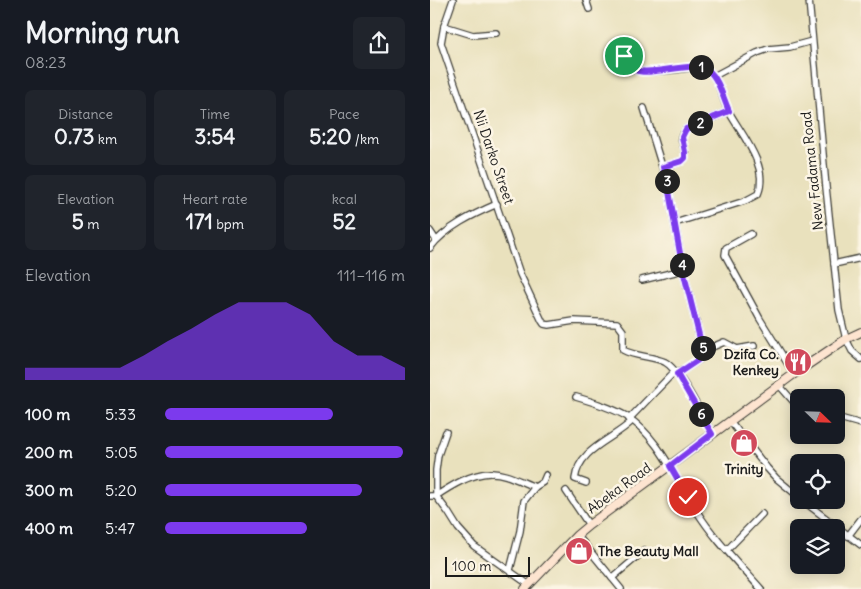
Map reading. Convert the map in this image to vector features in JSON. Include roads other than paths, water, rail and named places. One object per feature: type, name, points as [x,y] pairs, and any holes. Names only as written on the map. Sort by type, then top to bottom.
[{"type":"street","name":"Nii Darko Street","points":[[454,0],[444,26],[441,44],[520,274],[544,324],[574,321],[618,323],[623,331],[623,350],[664,362],[676,373]]},
{"type":"street","points":[[586,0],[589,9]]},
{"type":"street","name":"New Fadama Road","points":[[808,0],[839,310],[846,339]]},
{"type":"street","points":[[444,26],[473,34],[496,33]]},
{"type":"street","points":[[714,76],[768,49],[812,42]]},
{"type":"street","points":[[624,56],[631,66],[641,72],[698,67],[707,69],[714,76],[729,111],[744,134],[754,156],[759,175],[760,186],[758,194],[745,201],[675,223]]},
{"type":"street","points":[[644,108],[663,167],[683,270],[703,351]]},
{"type":"street","points":[[663,167],[682,161],[685,158],[682,137],[686,129],[729,111]]},
{"type":"street","points":[[430,248],[436,240],[468,218],[497,204]]},
{"type":"street","points":[[430,232],[436,240]]},
{"type":"street","points":[[751,234],[726,248],[725,255],[760,319],[794,374]]},
{"type":"street","points":[[834,264],[861,258]]},
{"type":"street","points":[[642,280],[683,270]]},
{"type":"street","name":"Abeka Road","points":[[526,587],[589,525],[794,374],[846,339],[861,332]]},
{"type":"street","points":[[846,339],[852,351],[861,359]]},
{"type":"street","points":[[586,483],[575,478],[580,461],[587,453],[622,430],[676,373],[698,360],[703,351],[726,342],[737,349],[754,346]]},
{"type":"street","points":[[676,373],[712,434]]},
{"type":"street","points":[[779,385],[790,398]]},
{"type":"street","points":[[576,397],[612,409],[631,420],[648,436],[670,466],[696,511],[761,589]]},
{"type":"street","points":[[730,420],[772,473],[790,489]]},
{"type":"street","points":[[845,420],[861,424]]},
{"type":"street","points":[[433,496],[437,463],[446,432]]},
{"type":"street","points":[[433,496],[455,484],[491,473],[535,487]]},
{"type":"street","points":[[510,570],[520,532],[524,500],[535,487],[543,482],[546,475]]},
{"type":"street","points":[[566,491],[589,525]]},
{"type":"street","points":[[433,496],[474,546],[510,570],[526,587]]},
{"type":"street","points":[[814,509],[861,545]]},
{"type":"street","points":[[727,550],[762,514]]},
{"type":"street","points":[[848,536],[861,520]]},
{"type":"street","points":[[577,535],[621,589]]},
{"type":"street","points":[[612,578],[644,551]]},
{"type":"place","name":"Dzifa Co. Kenkey","points":[[798,362]]},
{"type":"place","name":"Trinity","points":[[744,443]]},
{"type":"place","name":"The Beauty Mall","points":[[579,551]]}]
